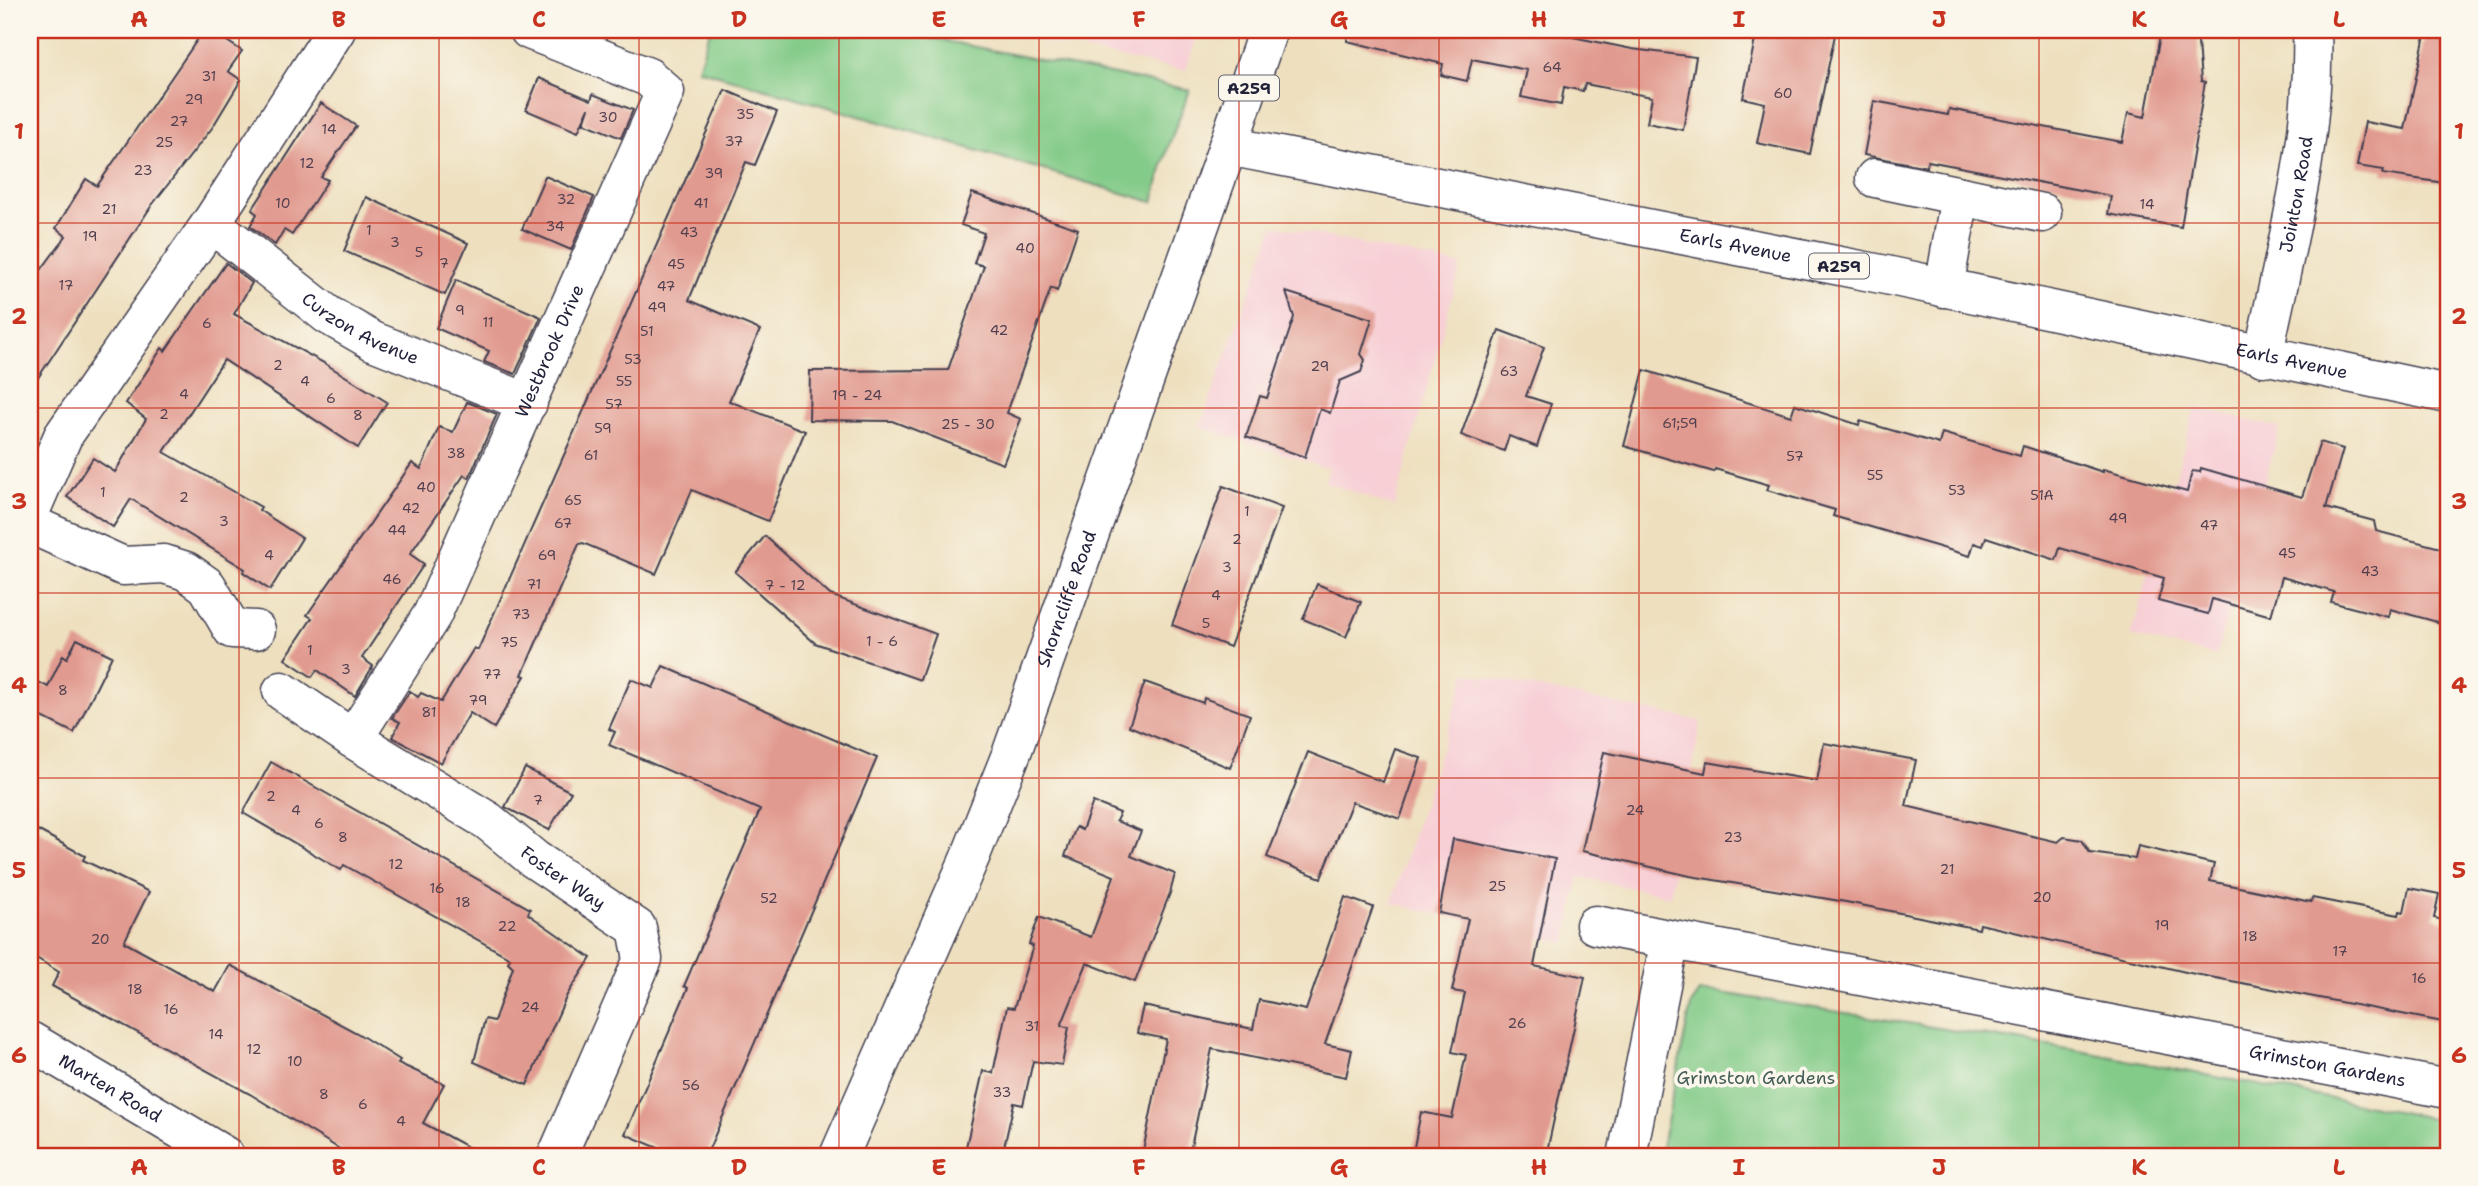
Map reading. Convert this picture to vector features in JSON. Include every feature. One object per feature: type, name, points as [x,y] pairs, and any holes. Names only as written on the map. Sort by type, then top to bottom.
[{"type":"main road","points":[[30,512],[63,436],[211,223],[336,30]]},
{"type":"main road","name":"Westbrook Drive","points":[[353,740],[432,615],[665,92],[648,76],[529,30]]},
{"type":"main road","name":"Shorncliffe Road","points":[[839,1156],[971,855],[1012,752],[1268,30]]},
{"type":"main road","name":"Jointon Road","points":[[2263,356],[2299,196],[2311,109],[2312,30]]},
{"type":"main road","name":"Earls Avenue","points":[[1228,146],[1944,288],[2448,394]]},
{"type":"main road","points":[[1875,178],[2042,213]]},
{"type":"main road","points":[[1944,288],[1961,196]]},
{"type":"main road","name":"Curzon Avenue","points":[[211,223],[328,315],[373,341],[528,403]]},
{"type":"main road","points":[[30,524],[124,566],[164,564],[186,571],[207,586],[232,629],[256,631]]},
{"type":"main road","name":"Foster Way","points":[[282,691],[353,740],[488,821],[534,859],[637,928],[643,959],[557,1156]]},
{"type":"main road","name":"Grimston Gardens","points":[[1595,925],[2448,1088]]},
{"type":"main road","points":[[1627,1156],[1670,940]]},
{"type":"main road","name":"Marten Road","points":[[30,1041],[225,1156]]},
{"type":"shaded area","points":[[983,30],[1199,30],[1186,71]]},
{"type":"shaded area","points":[[1274,225],[1461,265],[1394,507],[1325,482],[1329,469],[1200,427]]},
{"type":"shaded area","points":[[2195,407],[2280,428],[2216,656],[2131,636]]},
{"type":"shaded area","points":[[1466,673],[1701,721],[1670,896],[1579,877],[1566,943],[1391,903]]},
{"type":"green space","points":[[710,30],[891,30],[1190,90],[1168,147],[1153,202],[698,69]]},
{"type":"green space","name":"Grimston Gardens","points":[[1700,992],[1716,992],[2080,1051],[2448,1121],[2448,1156],[1660,1156],[1691,1005]]},
{"type":"building","points":[[204,30],[210,30],[242,51],[228,71],[241,80],[212,128],[152,205],[30,390],[30,285],[66,236],[56,228],[86,179],[97,186]]},
{"type":"building","points":[[1348,30],[1538,30],[1632,49],[1696,57],[1683,130],[1647,123],[1652,97],[1585,84],[1583,91],[1564,87],[1561,105],[1521,97],[1527,70],[1472,59],[1467,81],[1441,75],[1443,64],[1347,41]]},
{"type":"building","points":[[1757,30],[1836,30],[1810,154],[1757,143],[1765,103],[1743,98]]},
{"type":"building","points":[[2161,30],[2197,30],[2201,81],[2205,82],[2181,227],[2108,214],[2111,196],[1928,161],[1927,167],[1864,155],[1874,101],[1948,115],[1949,109],[2122,142],[2128,113],[2145,117]]},
{"type":"building","points":[[2426,30],[2448,30],[2448,164],[2445,183],[2383,174],[2384,170],[2357,166],[2365,122],[2405,129]]},
{"type":"building","points":[[539,78],[591,100],[593,94],[633,110],[621,138],[584,123],[589,108],[578,132],[526,110]]},
{"type":"building","points":[[725,90],[777,112],[755,165],[746,162],[689,300],[760,330],[729,401],[805,431],[768,521],[692,490],[656,574],[583,543],[579,544],[522,675],[525,676],[494,728],[470,713],[441,763],[392,737],[400,722],[392,718],[410,691],[418,697],[421,693],[441,702],[474,648],[478,650]]},
{"type":"building","points":[[321,103],[356,126],[321,177],[328,180],[292,235],[284,230],[275,245],[250,226],[257,214],[252,210]]},
{"type":"building","points":[[545,176],[594,197],[571,250],[522,229]]},
{"type":"building","points":[[972,193],[1078,229],[1057,291],[1051,288],[1007,413],[1021,419],[1003,464],[892,421],[809,420],[810,371],[948,370],[984,266],[974,263],[984,233],[961,225]]},
{"type":"building","points":[[366,197],[468,243],[445,295],[344,251]]},
{"type":"building","points":[[226,263],[252,283],[234,314],[324,363],[387,402],[358,448],[224,360],[164,452],[261,507],[259,510],[302,538],[270,590],[243,572],[245,569],[131,499],[113,527],[67,497],[93,458],[115,472],[146,419],[126,403],[162,348],[165,351]]},
{"type":"building","points":[[456,280],[541,317],[515,374],[484,362],[489,351],[436,328]]},
{"type":"building","points":[[1286,292],[1372,319],[1361,354],[1365,360],[1361,372],[1340,381],[1330,413],[1320,409],[1305,457],[1246,437],[1260,396],[1267,398],[1294,317]]},
{"type":"building","points":[[1499,330],[1544,347],[1526,396],[1551,404],[1537,447],[1509,436],[1504,451],[1461,435]]},
{"type":"building","points":[[1644,370],[1791,416],[1795,404],[1859,425],[1860,421],[1939,444],[1942,433],[2020,456],[2023,446],[2103,472],[2103,469],[2187,492],[2192,471],[2200,472],[2201,468],[2302,497],[2320,442],[2343,449],[2326,508],[2374,521],[2376,531],[2448,550],[2448,625],[2390,609],[2388,617],[2331,602],[2334,592],[2282,577],[2271,616],[2212,599],[2208,614],[2158,601],[2164,578],[2060,548],[2056,560],[1986,537],[1983,546],[1974,543],[1970,556],[1833,516],[1835,510],[1767,490],[1769,485],[1624,446]]},
{"type":"building","points":[[467,402],[497,414],[469,478],[464,475],[410,554],[424,564],[362,658],[373,666],[355,696],[317,670],[312,677],[285,659],[312,618],[307,615],[412,463],[421,469],[439,427],[453,432]]},
{"type":"building","points":[[1223,486],[1282,508],[1230,647],[1172,625]]},
{"type":"building","points":[[765,536],[830,595],[936,634],[920,680],[815,643],[735,572]]},
{"type":"building","points":[[1317,584],[1361,602],[1346,637],[1303,619]]},
{"type":"building","points":[[77,639],[112,656],[74,733],[30,711],[30,678],[48,687],[63,655],[67,658]]},
{"type":"building","points":[[663,666],[877,758],[706,1156],[677,1156],[625,1134],[688,988],[684,986],[760,810],[609,745],[615,732],[609,729],[631,679],[653,688]]},
{"type":"building","points":[[1145,682],[1203,703],[1204,698],[1250,715],[1230,768],[1129,726]]},
{"type":"building","points":[[1824,743],[1916,760],[1906,806],[2058,842],[2064,837],[2082,840],[2090,853],[2135,859],[2138,846],[2214,864],[2210,881],[2311,902],[2312,898],[2399,915],[2400,911],[2404,912],[2409,888],[2439,894],[2434,918],[2448,921],[2448,1023],[2190,973],[1980,924],[1979,929],[1846,902],[1690,876],[1582,851],[1604,752],[1705,773],[1707,762],[1817,781]]},
{"type":"building","points":[[1395,749],[1421,758],[1400,819],[1352,802],[1321,878],[1267,857],[1308,752],[1383,782]]},
{"type":"building","points":[[271,762],[530,909],[528,914],[591,958],[567,995],[527,1085],[474,1062],[485,1019],[494,1021],[513,967],[508,962],[510,958],[344,865],[341,870],[243,813]]},
{"type":"building","points":[[525,768],[571,792],[549,830],[505,807]]},
{"type":"building","points":[[1093,802],[1120,813],[1116,821],[1141,831],[1131,856],[1175,874],[1170,893],[1135,982],[1087,963],[1061,1026],[1069,1027],[1062,1065],[1033,1061],[1023,1105],[1014,1103],[1002,1156],[964,1156],[983,1071],[993,1073],[1007,1007],[1014,1008],[1033,946],[1029,944],[1039,917],[1091,937],[1114,876],[1065,856],[1076,827],[1082,830]]},
{"type":"building","points":[[30,826],[85,856],[83,860],[149,892],[124,942],[215,992],[230,965],[357,1033],[400,1060],[398,1063],[444,1084],[423,1123],[484,1156],[351,1156],[250,1094],[52,986],[59,972],[30,954]]},
{"type":"building","points":[[1453,839],[1555,859],[1534,966],[1585,977],[1546,1156],[1435,1156],[1413,1152],[1421,1112],[1452,1118],[1466,1055],[1452,1052],[1465,993],[1452,991],[1468,919],[1439,913]]},
{"type":"building","points":[[1345,897],[1373,907],[1325,1044],[1352,1050],[1346,1077],[1212,1049],[1189,1156],[1142,1156],[1166,1039],[1137,1033],[1143,1006],[1253,1029],[1259,1000],[1306,1010]]}]
